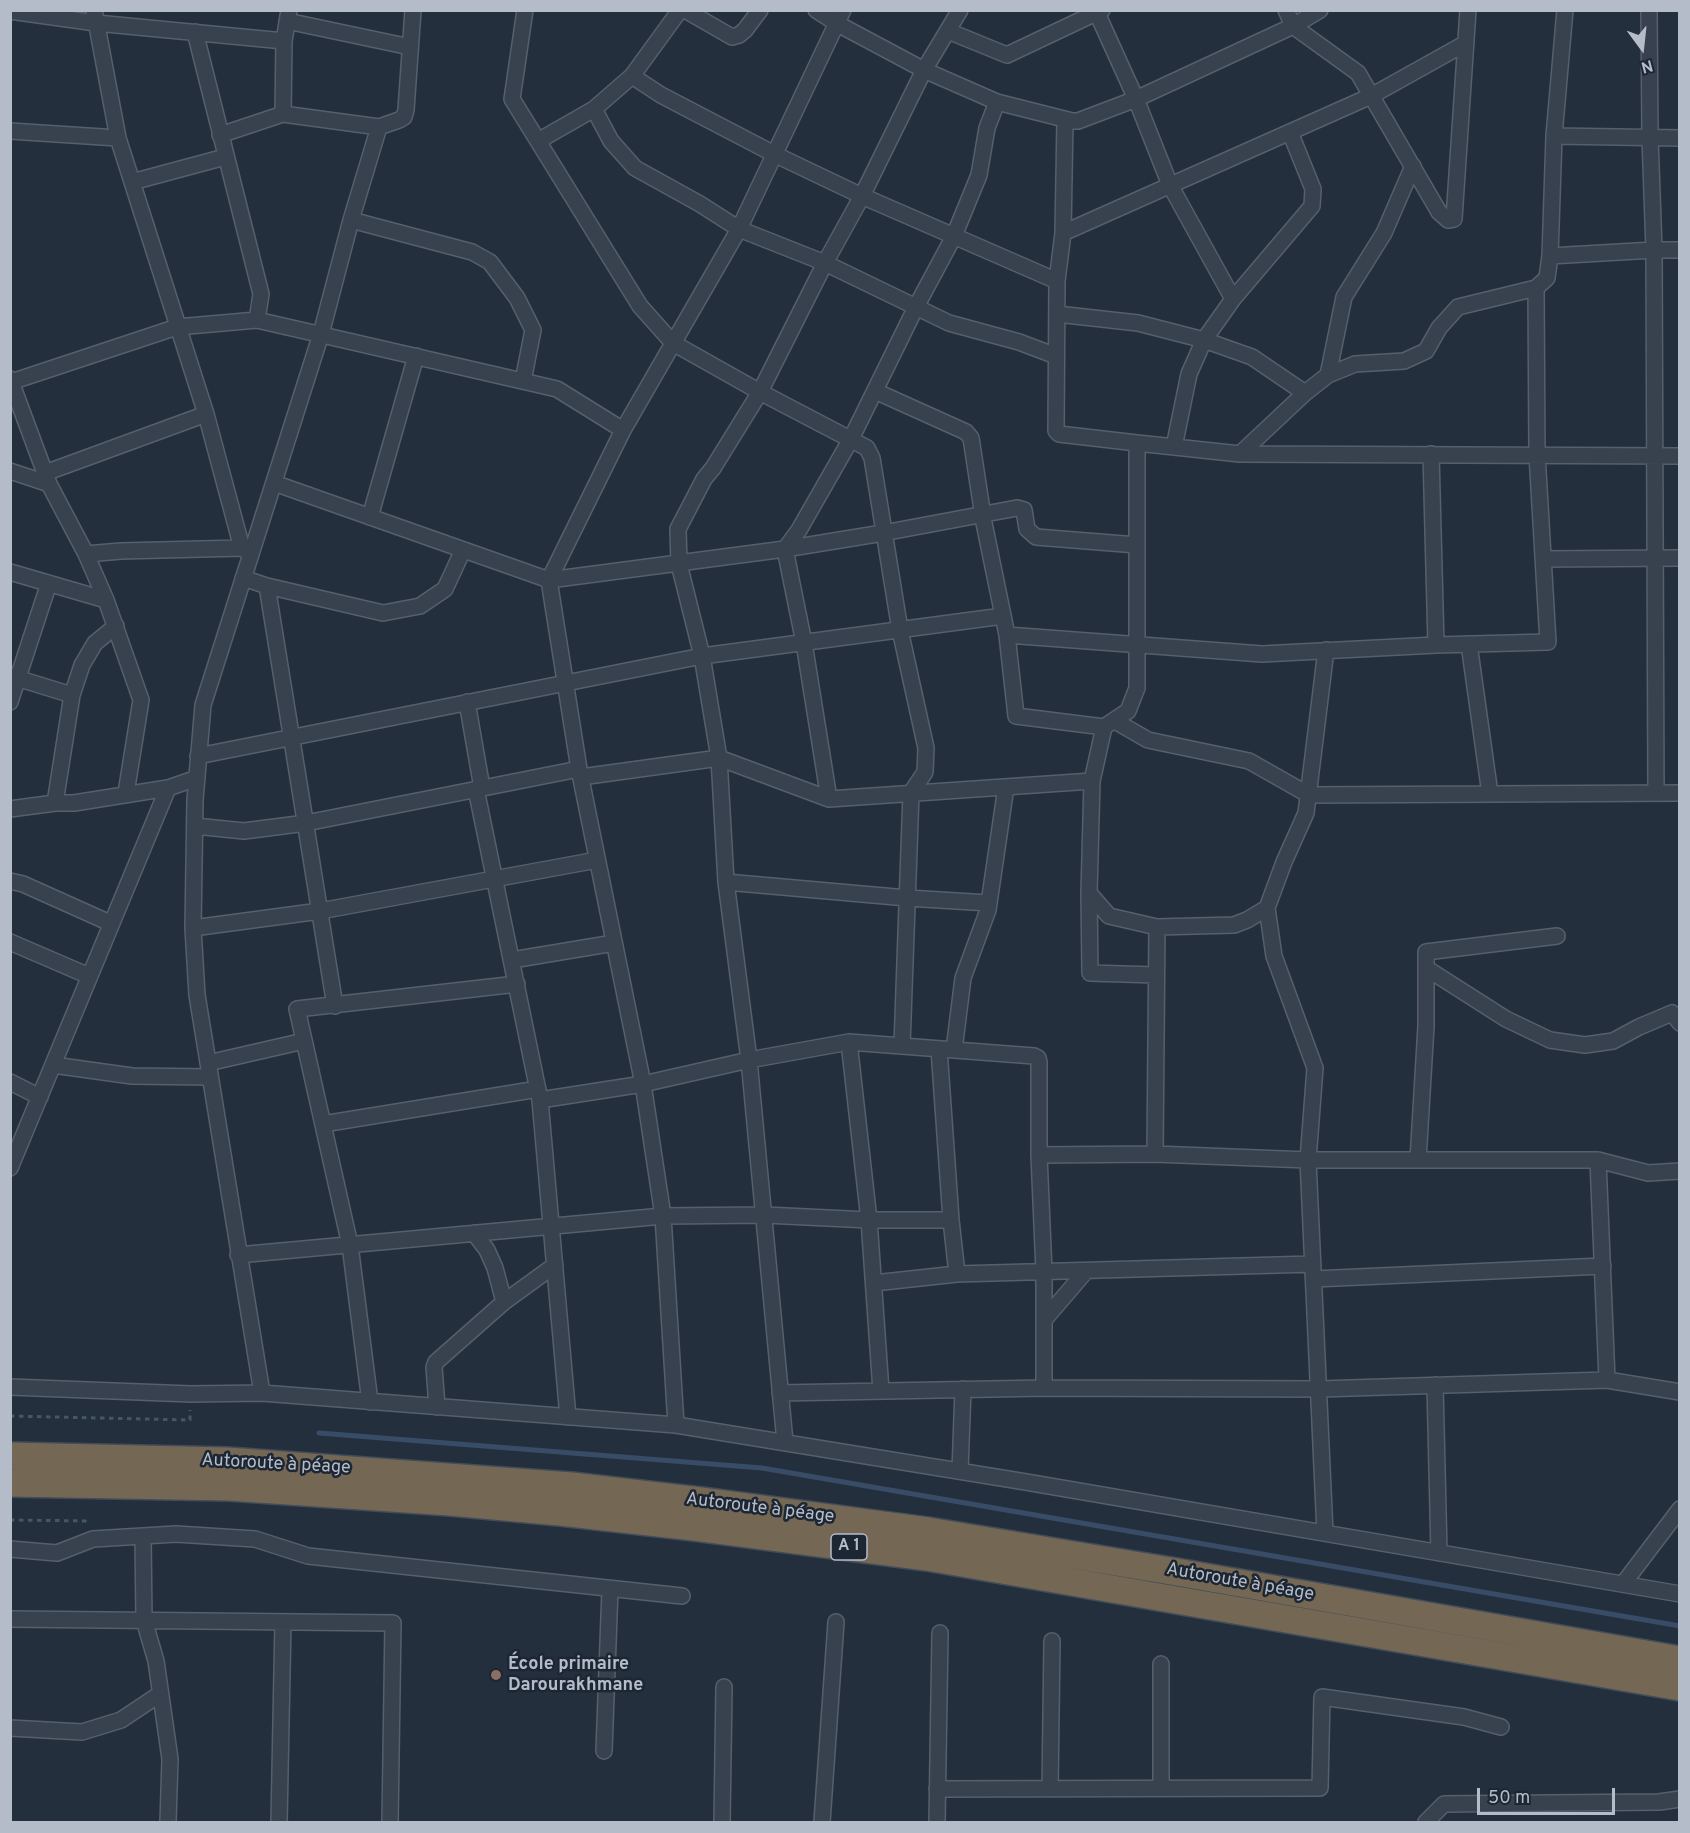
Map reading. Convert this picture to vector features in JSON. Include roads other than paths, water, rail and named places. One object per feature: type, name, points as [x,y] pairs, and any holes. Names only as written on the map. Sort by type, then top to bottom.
[{"type":"highway","name":"Autoroute à péage","points":[[10,1456],[239,1462],[536,1483],[701,1501],[951,1534],[1171,1570],[1680,1660]]},
{"type":"highway","name":"A 1","points":[[10,1483],[229,1487],[461,1503],[693,1527],[927,1557],[1680,1687]]},
{"type":"street","points":[[220,135],[283,114],[379,127],[404,117],[413,10]]},
{"type":"street","points":[[525,10],[512,99],[640,306],[672,343],[867,448],[872,458],[900,630],[926,748],[925,772],[911,794],[902,1046]]},
{"type":"street","points":[[538,141],[594,109],[632,76],[680,10]]},
{"type":"street","points":[[685,10],[732,37],[745,30],[760,10]]},
{"type":"street","points":[[816,10],[840,17],[924,70],[997,102],[1065,120],[1078,121],[1136,99],[1293,26],[1320,10]]},
{"type":"street","points":[[785,1442],[749,1060],[726,882],[719,758],[702,656],[679,564],[678,529],[704,479],[760,392],[825,263],[862,196],[924,70],[960,10]]},
{"type":"street","points":[[1286,10],[1293,26],[1358,73],[1439,212],[1448,220],[1454,219],[1468,10]]},
{"type":"street","points":[[1240,454],[1305,393],[1328,375],[1355,364],[1404,361],[1412,358],[1426,351],[1439,328],[1458,308],[1536,288],[1547,278],[1550,256],[1554,136],[1565,10]]},
{"type":"street","points":[[1649,10],[1654,250],[1656,793]]},
{"type":"street","points":[[10,11],[95,17],[195,32],[284,41]]},
{"type":"street","points":[[948,31],[1007,55],[1099,12],[1170,185],[1233,299]]},
{"type":"street","points":[[283,114],[284,41],[288,16],[410,47]]},
{"type":"street","points":[[95,17],[118,138],[247,551]]},
{"type":"street","points":[[676,1425],[663,1216],[643,1084],[580,773],[549,580],[623,430],[739,229],[840,17]]},
{"type":"street","points":[[195,32],[261,294],[257,320]]},
{"type":"street","points":[[1063,233],[1371,96],[1466,43]]},
{"type":"street","points":[[632,76],[661,95],[776,155],[862,196],[1058,281]]},
{"type":"street","points":[[829,799],[804,643],[785,549],[799,530],[851,439],[954,236],[979,176],[987,128],[997,102]]},
{"type":"street","points":[[594,109],[611,141],[635,168],[700,204],[739,229],[825,263],[949,323],[1019,342],[1056,356]]},
{"type":"street","points":[[1065,120],[1063,233],[1058,281],[1056,356],[1056,431],[1059,434],[1240,454],[1680,456]]},
{"type":"street","points":[[262,1393],[197,995],[193,928],[195,826],[202,705],[243,578],[247,551],[274,483],[321,334],[351,220],[379,127]]},
{"type":"street","points":[[10,131],[118,138]]},
{"type":"street","points":[[1174,447],[1190,374],[1204,340],[1233,299],[1312,206],[1313,189],[1290,132]]},
{"type":"street","points":[[1554,136],[1680,138]]},
{"type":"street","points":[[132,182],[225,157]]},
{"type":"street","points":[[1328,375],[1344,297],[1384,233],[1413,166]]},
{"type":"street","points":[[351,220],[472,252],[490,262],[517,298],[533,330],[523,381]]},
{"type":"street","points":[[1550,256],[1680,250]]},
{"type":"street","points":[[1007,635],[1262,654],[1548,642],[1537,454],[1536,288]]},
{"type":"street","points":[[1057,314],[1138,323],[1204,340],[1252,357],[1305,393]]},
{"type":"street","points":[[126,793],[141,700],[106,600],[86,554],[47,479],[11,380],[177,327],[257,320],[556,389],[623,430]]},
{"type":"street","points":[[370,517],[416,356]]},
{"type":"street","points":[[875,391],[966,432],[971,438],[983,514],[1007,635],[1016,716],[1110,724],[1149,741],[1249,761],[1309,795],[1680,793]]},
{"type":"street","points":[[10,471],[47,479],[206,414]]},
{"type":"street","points":[[1137,443],[1137,688],[1128,711],[1110,724],[1092,781],[1089,969],[1090,973],[1156,975]]},
{"type":"street","points":[[1431,454],[1436,645]]},
{"type":"street","points":[[274,483],[549,580],[785,549],[1017,508],[1024,510],[1028,529],[1036,537],[1137,545]]},
{"type":"street","points":[[243,578],[267,586],[383,613],[392,612],[420,606],[445,589],[463,550]]},
{"type":"street","points":[[86,554],[121,551],[247,551]]},
{"type":"street","points":[[1544,559],[1680,558]]},
{"type":"street","points":[[10,572],[106,600]]},
{"type":"street","points":[[10,702],[14,677],[49,583]]},
{"type":"street","points":[[267,586],[335,1006]]},
{"type":"street","points":[[198,756],[702,656],[1003,616]]},
{"type":"street","points":[[55,803],[72,695],[82,665],[95,643],[116,626]]},
{"type":"street","points":[[1469,644],[1490,794]]},
{"type":"street","points":[[1325,1533],[1308,1160],[1315,1068],[1274,956],[1268,908],[1284,862],[1306,813],[1326,650]]},
{"type":"street","points":[[14,677],[72,695]]},
{"type":"street","points":[[467,702],[495,879],[539,1095],[567,1417]]},
{"type":"street","points":[[195,826],[244,831],[306,824],[479,789],[580,773],[719,758],[829,799],[1092,781]]},
{"type":"street","points":[[10,809],[74,803],[168,788],[197,778]]},
{"type":"street","points":[[957,1274],[951,1220],[946,1049],[963,978],[988,910],[1006,787]]},
{"type":"street","points":[[10,1168],[168,788]]},
{"type":"street","points":[[193,928],[320,911],[597,860]]},
{"type":"street","points":[[10,881],[23,884],[110,923]]},
{"type":"street","points":[[726,882],[989,903]]},
{"type":"street","points":[[1089,893],[1109,916],[1157,927],[1234,925],[1268,908]]},
{"type":"street","points":[[1155,1154],[1157,927]]},
{"type":"street","points":[[1418,1160],[1426,1026],[1426,952],[1557,936]]},
{"type":"street","points":[[10,942],[89,976]]},
{"type":"street","points":[[512,960],[615,943]]},
{"type":"street","points":[[1426,968],[1506,1019],[1550,1040],[1585,1045],[1613,1041],[1672,1013],[1680,1023]]},
{"type":"street","points":[[370,1402],[350,1245],[297,1009],[517,984]]},
{"type":"street","points":[[53,1065],[132,1076],[209,1070],[304,1041]]},
{"type":"street","points":[[849,1042],[869,1220],[881,1391]]},
{"type":"street","points":[[323,1125],[539,1095],[643,1084],[749,1060],[849,1042],[1034,1056],[1039,1062],[1044,1388]]},
{"type":"street","points":[[10,1082],[40,1097]]},
{"type":"street","points":[[1039,1155],[1155,1154],[1308,1160],[1598,1160],[1648,1173],[1680,1171]]},
{"type":"street","points":[[1598,1160],[1607,1380]]},
{"type":"street","points":[[238,1255],[663,1216],[765,1215],[869,1220],[951,1220]]},
{"type":"street","points":[[474,1233],[487,1250],[495,1268],[504,1302]]},
{"type":"street","points":[[437,1407],[434,1367],[436,1362],[504,1302],[555,1265]]},
{"type":"street","points":[[874,1283],[957,1274],[1086,1271],[1313,1272],[1603,1266]]},
{"type":"street","points":[[1044,1320],[1086,1271]]},
{"type":"street","points":[[780,1393],[1044,1388],[1319,1389],[1607,1380],[1680,1392]]},
{"type":"street","points":[[1435,1385],[1439,1552]]},
{"type":"street","points":[[10,1387],[191,1394],[262,1393],[676,1425],[1680,1594]]},
{"type":"street","points":[[960,1471],[963,1389]]},
{"type":"street","points":[[1623,1584],[1680,1509]]},
{"type":"street","points":[[10,1549],[57,1553],[93,1539],[177,1534],[255,1539],[308,1556],[682,1596]]},
{"type":"street","points":[[143,1537],[144,1620],[156,1661],[170,1759],[168,1822]]},
{"type":"street","points":[[604,1751],[610,1589]]},
{"type":"street","points":[[10,1619],[393,1623],[390,1822]]},
{"type":"street","points":[[279,1822],[283,1622]]},
{"type":"street","points":[[822,1822],[836,1622]]},
{"type":"street","points":[[937,1822],[940,1633]]},
{"type":"street","points":[[1050,1789],[1052,1641]]},
{"type":"street","points":[[1161,1665],[1161,1788]]},
{"type":"street","points":[[722,1822],[724,1687]]},
{"type":"street","points":[[10,1728],[82,1732],[121,1720],[160,1694]]},
{"type":"street","points":[[938,1789],[1320,1788],[1322,1697],[1464,1717],[1501,1727]]},
{"type":"street","points":[[1426,1822],[1444,1804],[1659,1802],[1680,1799]]},
{"type":"waterway","points":[[319,1433],[762,1468],[1680,1626]]},
{"type":"place","name":"École primaire Darourakhmane","points":[[496,1675]]}]
